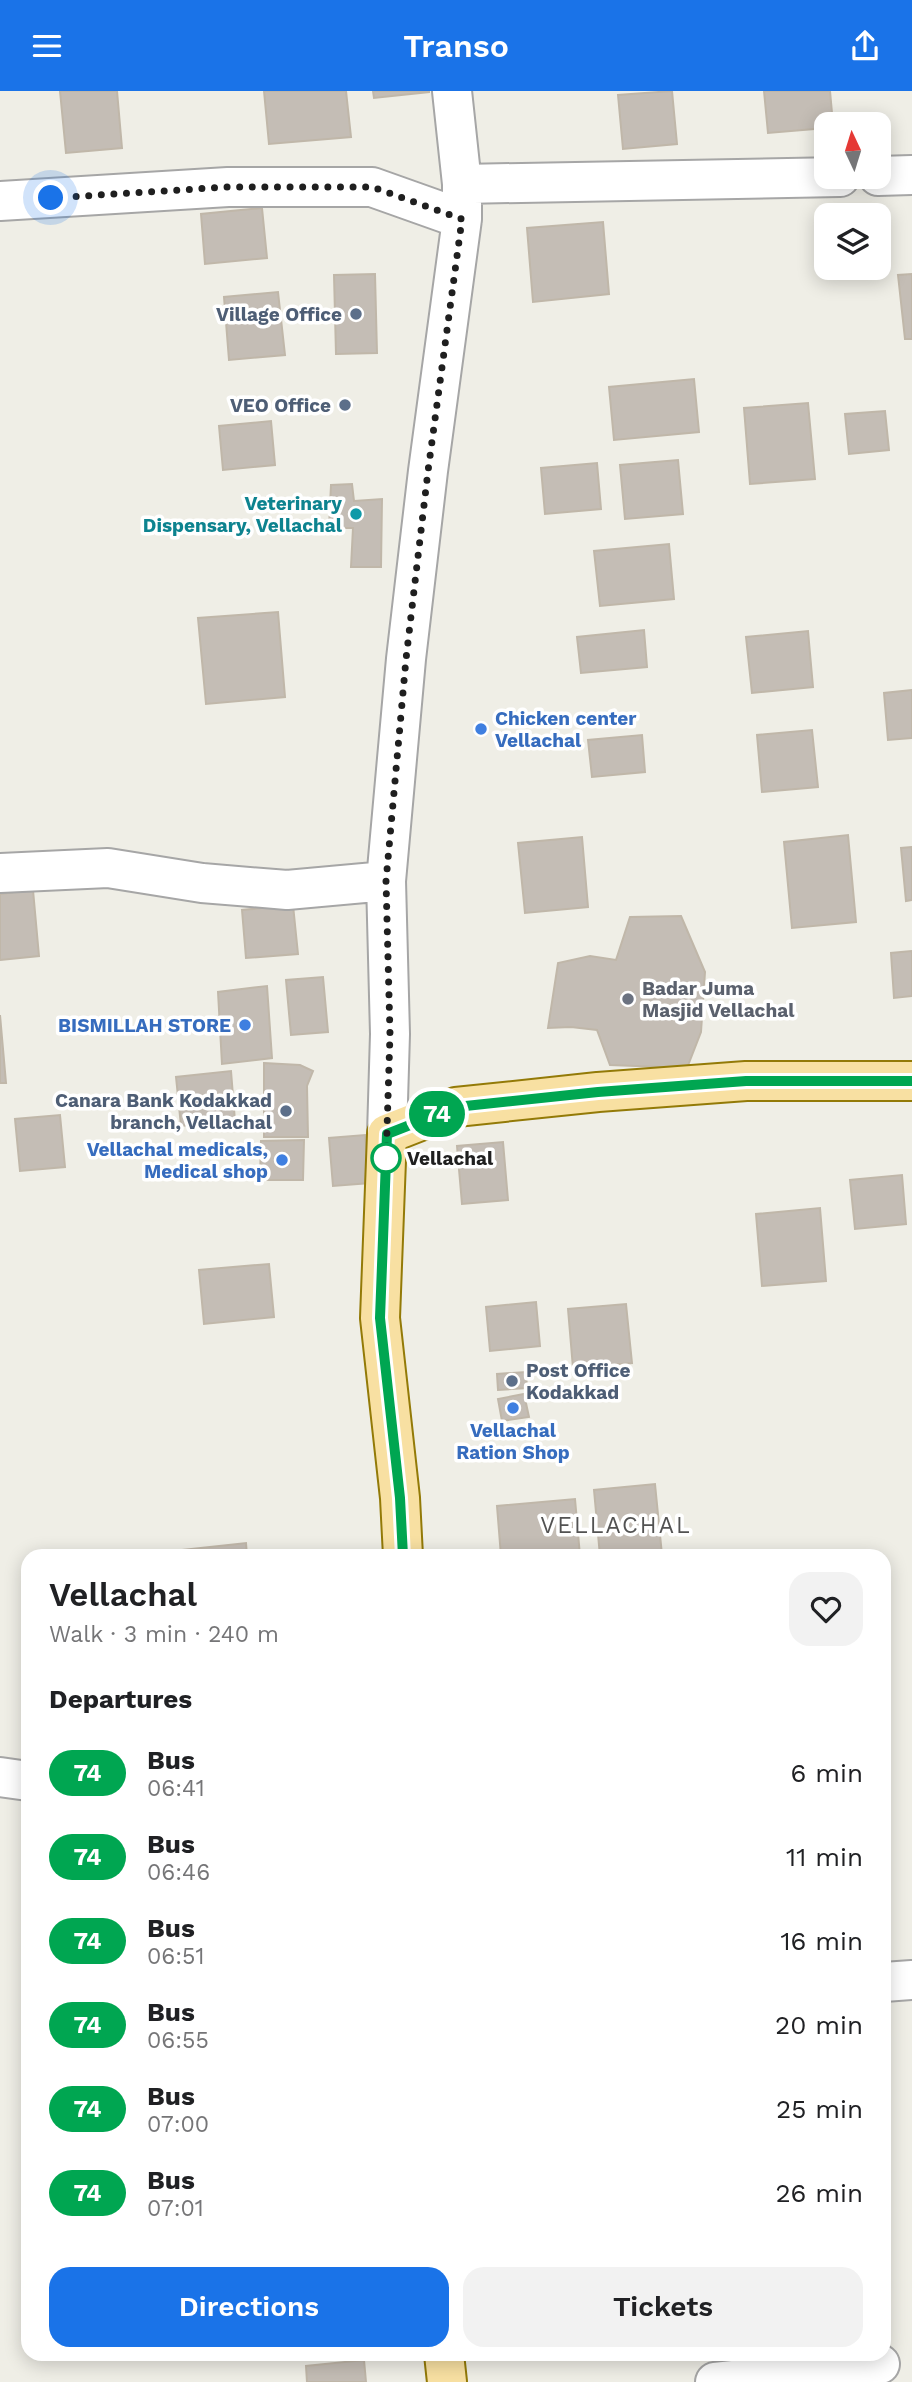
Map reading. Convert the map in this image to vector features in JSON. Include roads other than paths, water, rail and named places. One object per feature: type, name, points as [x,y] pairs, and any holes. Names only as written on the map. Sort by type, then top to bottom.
[{"type":"main road","points":[[403,1549],[400,1498],[380,1318],[387,1134],[456,1107],[598,1092],[746,1081],[912,1081]]},
{"type":"main road","points":[[445,2361],[447,2382]]},
{"type":"street","points":[[387,1134],[390,1034],[386,881],[406,659],[462,201],[452,91]]},
{"type":"street","points":[[891,176],[912,175]]},
{"type":"street","points":[[0,201],[228,187],[372,187],[462,201],[814,179]]},
{"type":"street","points":[[0,873],[108,868],[202,883],[287,890],[386,881]]},
{"type":"street","points":[[0,1777],[21,1780]]},
{"type":"street","points":[[891,1982],[912,1980]]},
{"type":"street","points":[[716,2382],[880,2364]]},
{"type":"place","name":"Village Office","points":[[356,314]]},
{"type":"place","name":"VEO Office","points":[[345,405]]},
{"type":"place","name":"Veterinary Dispensary, Vellachal","points":[[356,514]]},
{"type":"place","name":"Chicken center Vellachal","points":[[481,729]]},
{"type":"place","name":"Badar Juma Masjid Vellachal","points":[[628,999]]},
{"type":"place","name":"BISMILLAH STORE","points":[[245,1025]]},
{"type":"place","name":"Canara Bank Kodakkad branch, Vellachal","points":[[286,1111]]},
{"type":"place","name":"Vellachal","points":[[386,1158]]},
{"type":"place","name":"Vellachal medicals, Medical shop","points":[[282,1160]]},
{"type":"place","name":"Post Office Kodakkad","points":[[512,1381]]},
{"type":"place","name":"Vellachal Ration Shop","points":[[513,1408]]},
{"type":"district","name":"VELLACHAL","points":[[616,1525]]}]
